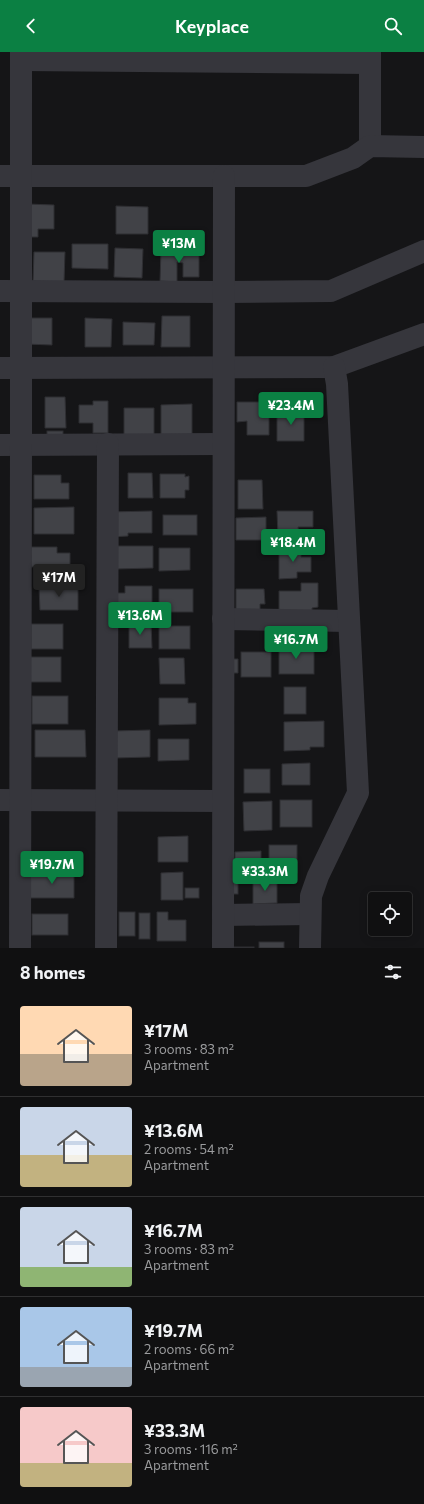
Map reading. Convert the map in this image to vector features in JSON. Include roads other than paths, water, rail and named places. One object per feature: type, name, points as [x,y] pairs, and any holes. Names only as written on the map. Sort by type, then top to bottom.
[{"type":"street","points":[[20,948],[10,800],[21,444],[10,368],[10,291],[21,176],[21,56],[370,57],[370,146]]},
{"type":"street","points":[[0,176],[306,176],[353,158],[370,146],[424,146]]},
{"type":"street","points":[[223,948],[224,176]]},
{"type":"street","points":[[10,291],[331,291],[424,251]]},
{"type":"street","points":[[10,368],[334,367],[424,334]]},
{"type":"street","points":[[310,948],[311,896],[318,876],[358,793],[337,384],[334,367]]},
{"type":"street","points":[[0,444],[224,444]]},
{"type":"street","points":[[106,948],[108,444]]},
{"type":"street","points":[[224,619],[349,620]]},
{"type":"street","points":[[10,800],[223,801]]},
{"type":"street","points":[[223,915],[310,914]]}]
